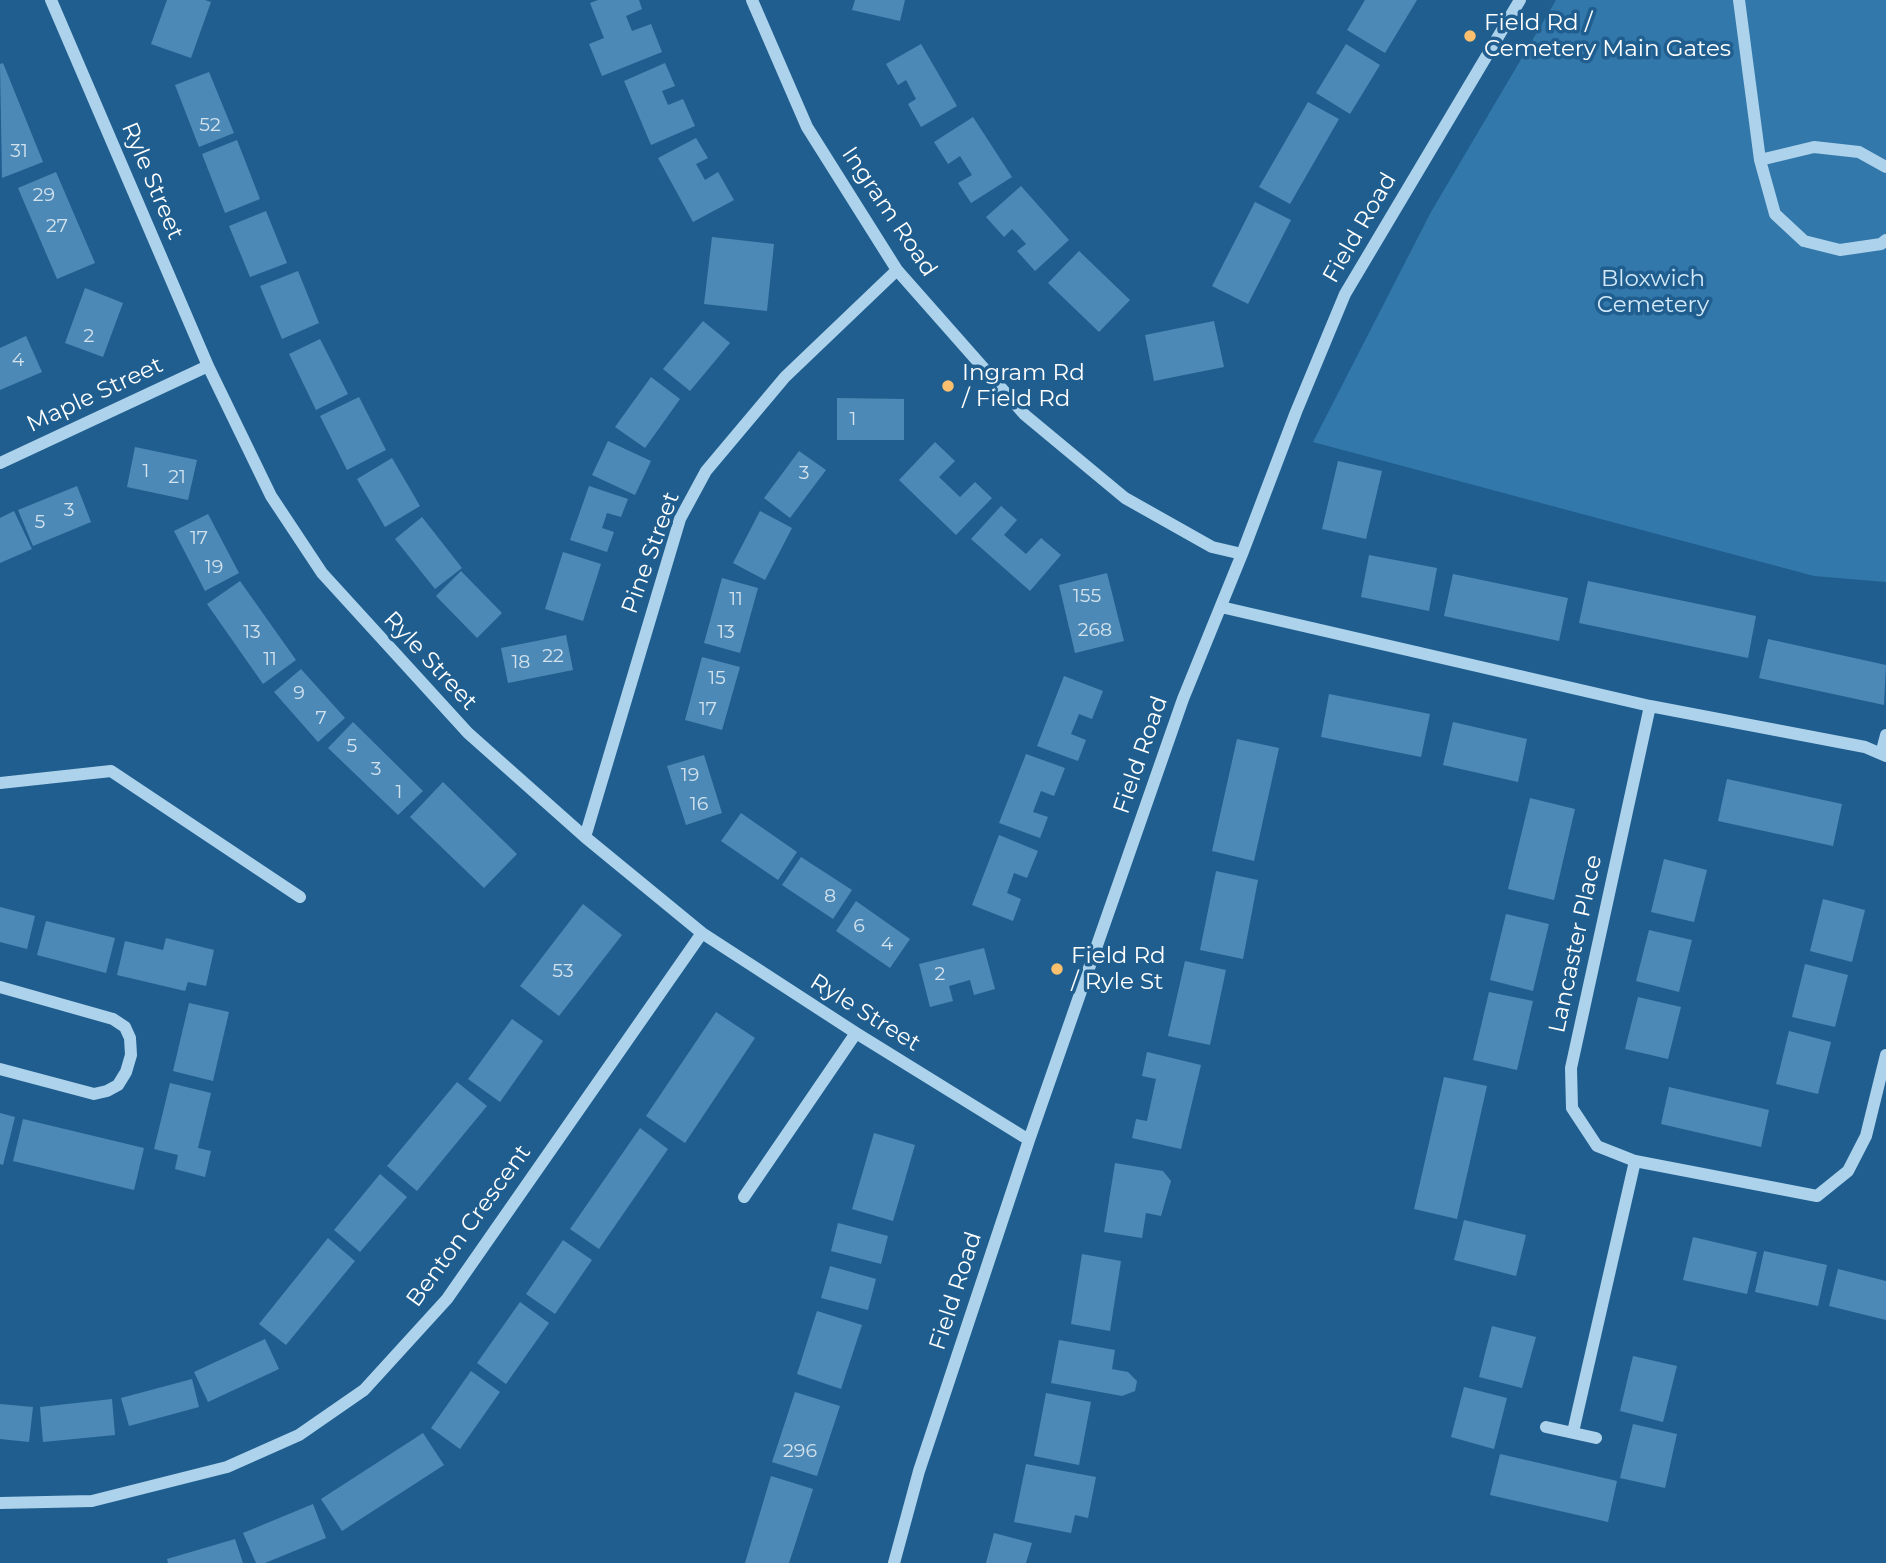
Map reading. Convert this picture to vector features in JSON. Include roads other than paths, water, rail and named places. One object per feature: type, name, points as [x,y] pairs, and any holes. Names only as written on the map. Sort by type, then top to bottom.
[{"type":"street","name":"Ryle Street","points":[[51,0],[208,366],[271,496],[322,573],[468,733],[585,837],[702,933],[856,1033],[1029,1140]]},
{"type":"street","name":"Ingram Road","points":[[752,0],[807,127],[897,270],[1025,415],[1125,498],[1212,547],[1242,554]]},
{"type":"street","name":"Field Road","points":[[894,1563],[919,1471],[1029,1140],[1183,699],[1296,412],[1345,294],[1520,0]]},
{"type":"street","points":[[1739,0],[1760,160],[1775,215],[1804,241],[1840,250],[1881,244],[1886,240]]},
{"type":"street","points":[[1760,160],[1814,147],[1858,152],[1886,167]]},
{"type":"street","name":"Pine Street","points":[[585,837],[680,519],[706,471],[785,377],[897,270]]},
{"type":"street","name":"Maple Street","points":[[0,463],[208,366]]},
{"type":"street","points":[[1221,607],[1650,706],[1865,747],[1884,755],[1886,735]]},
{"type":"street","name":"Lancaster Place","points":[[1650,706],[1571,1068],[1572,1108],[1597,1146],[1635,1161],[1818,1196],[1848,1171],[1866,1136],[1886,1055]]},
{"type":"street","points":[[0,783],[111,771],[300,897]]},
{"type":"street","name":"Benton Crescent","points":[[0,1503],[92,1501],[227,1467],[299,1435],[364,1390],[447,1299],[702,933]]},
{"type":"street","points":[[0,987],[113,1019],[125,1027],[130,1038],[131,1055],[126,1072],[118,1085],[94,1094],[0,1069]]},
{"type":"street","points":[[744,1197],[856,1033]]},
{"type":"street","points":[[1573,1432],[1635,1161]]},
{"type":"street","points":[[1546,1427],[1595,1438]]},
{"type":"place","name":"Field Rd / Cemetery Main Gates","points":[[1470,36]]},
{"type":"place","name":"Ingram Rd / Field Rd","points":[[948,386]]},
{"type":"place","name":"Field Rd / Ryle St","points":[[1057,969]]},
{"type":"park label","name":"Bloxwich Cemetery","points":[[1653,292]]}]
